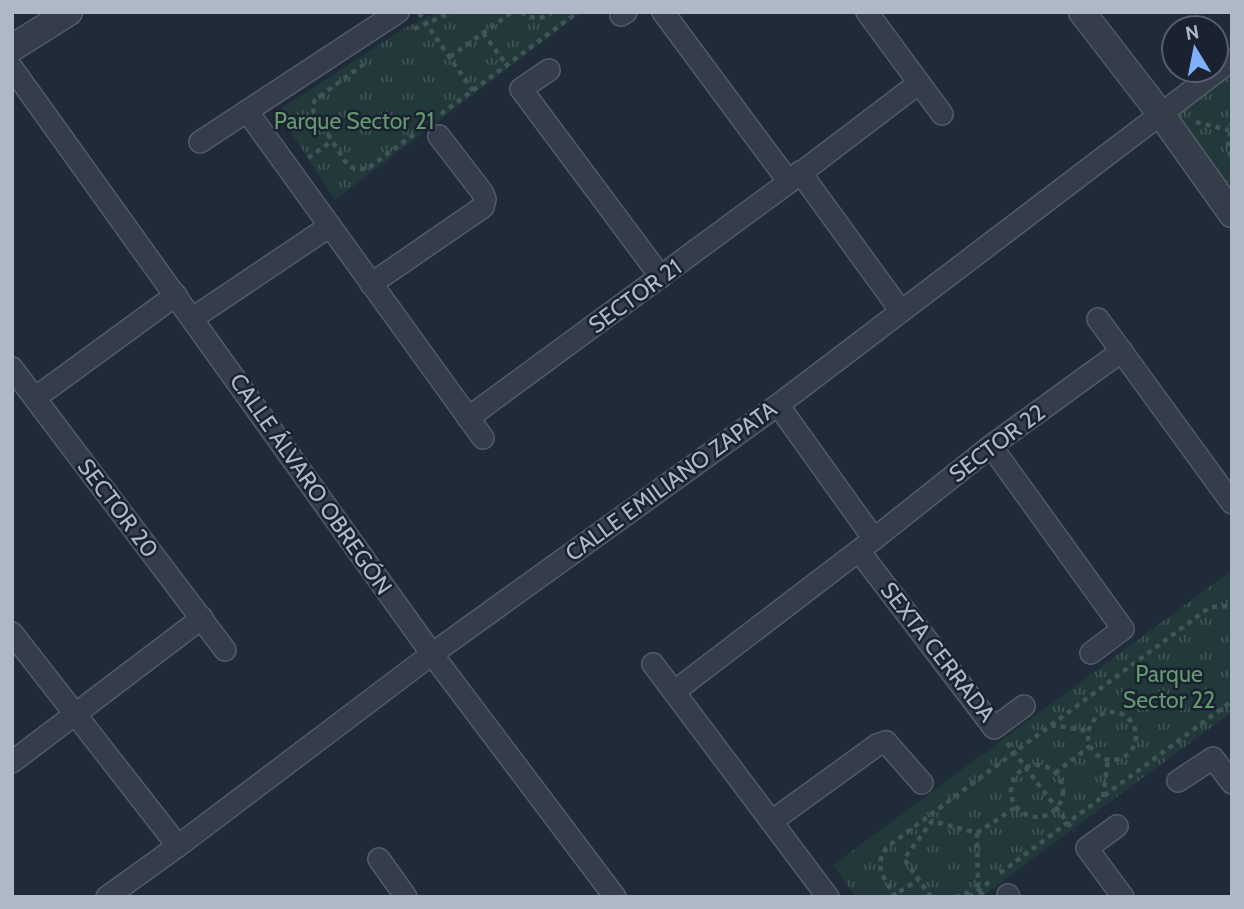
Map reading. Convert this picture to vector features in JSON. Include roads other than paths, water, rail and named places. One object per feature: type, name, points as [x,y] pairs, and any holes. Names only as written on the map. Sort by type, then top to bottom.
[{"type":"street","points":[[12,48],[69,12]]},
{"type":"street","points":[[200,142],[398,12]]},
{"type":"street","points":[[663,12],[901,311]]},
{"type":"street","points":[[867,12],[942,114]]},
{"type":"street","points":[[1082,12],[1232,214]]},
{"type":"street","name":"CALLE EMILIANO ZAPATA","points":[[107,897],[432,654],[778,405],[1232,60]]},
{"type":"street","name":"CALLE ÁLVARO OBREGÓN","points":[[12,68],[194,318],[432,654],[615,897]]},
{"type":"street","points":[[549,70],[521,89],[661,277]]},
{"type":"street","name":"SECTOR 21","points":[[468,418],[919,83]]},
{"type":"street","points":[[247,111],[483,438]]},
{"type":"street","points":[[371,284],[483,207],[485,199],[482,192],[430,129]]},
{"type":"street","points":[[194,318],[330,226]]},
{"type":"street","points":[[34,398],[176,295]]},
{"type":"street","points":[[1098,319],[1232,503]]},
{"type":"street","name":"SECTOR 22","points":[[675,691],[867,545],[991,446],[1122,351]]},
{"type":"street","name":"SECTOR 20","points":[[12,368],[225,650]]},
{"type":"street","points":[[778,405],[867,545]]},
{"type":"street","points":[[991,446],[1123,629],[1091,653]]},
{"type":"street","name":"SEXTA CERRADA","points":[[867,545],[995,728],[1024,706]]},
{"type":"street","points":[[12,762],[202,618]]},
{"type":"street","points":[[12,633],[178,846]]},
{"type":"street","points":[[653,664],[828,897]]},
{"type":"street","points":[[772,821],[877,745],[886,742],[922,783]]},
{"type":"street","points":[[1178,781],[1213,758],[1232,783]]},
{"type":"street","points":[[1117,826],[1087,848],[1123,897]]},
{"type":"street","points":[[379,859],[397,893]]},
{"type":"park label","name":"Parque Sector 21","points":[[354,121]]},
{"type":"park label","name":"Parque Sector 22","points":[[1169,687]]}]
